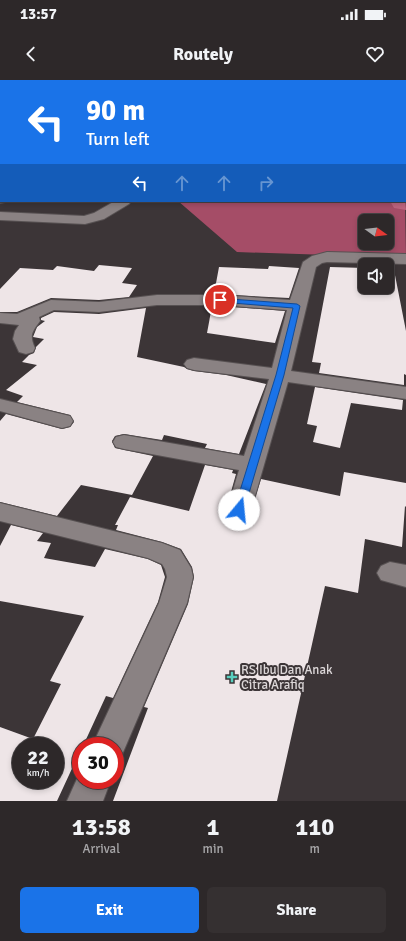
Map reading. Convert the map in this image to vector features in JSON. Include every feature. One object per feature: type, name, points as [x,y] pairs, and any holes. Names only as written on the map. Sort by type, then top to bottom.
[{"type":"street","points":[[0,216],[85,220],[99,216],[122,202]]},
{"type":"street","points":[[239,510],[280,375],[309,265],[317,259],[327,257],[406,259]]},
{"type":"street","points":[[0,318],[19,320],[50,305],[100,308],[132,302],[157,300],[220,300],[297,306]]},
{"type":"street","points":[[26,348],[22,338],[24,331],[31,321],[28,315]]},
{"type":"street","points":[[194,364],[406,394]]},
{"type":"street","points":[[0,406],[62,421]]},
{"type":"street","points":[[124,442],[252,465]]},
{"type":"street","points":[[0,512],[152,550],[171,557],[178,568],[180,577],[173,603],[113,737]]},
{"type":"street","points":[[85,801],[90,789]]},
{"type":"shaded area","points":[[179,202],[405,202],[406,256],[389,257],[237,252]]},
{"type":"building","points":[[99,265],[132,268],[122,283],[137,285],[129,297],[99,300],[51,298],[17,312],[0,312],[0,289],[20,268],[53,270],[57,266],[94,271]]},
{"type":"building","points":[[269,266],[299,268],[289,298],[214,294],[219,267],[268,269]]},
{"type":"building","points":[[330,267],[358,268],[358,294],[394,294],[394,270],[406,331],[406,375],[404,374],[404,385],[319,373],[321,363],[312,362]]},
{"type":"building","points":[[212,306],[285,311],[275,343],[207,333]]},
{"type":"building","points":[[146,308],[137,357],[184,367],[194,371],[226,375],[266,384],[239,454],[205,448],[207,444],[164,435],[162,440],[124,434],[115,436],[112,441],[115,448],[153,456],[132,495],[81,485],[57,516],[0,502],[0,421],[6,414],[62,429],[70,427],[74,422],[70,415],[17,402],[23,396],[6,390],[37,365],[22,362],[29,355],[34,353],[36,347],[44,339],[33,337],[37,327],[45,321],[41,320],[41,318],[54,312],[99,314]]},
{"type":"building","points":[[315,387],[403,400],[402,410],[351,403],[340,448],[313,442],[317,426],[307,424]]},
{"type":"building","points":[[205,465],[233,470],[232,473],[236,474],[226,510],[230,517],[239,520],[249,517],[261,479],[340,496],[344,472],[406,483],[406,507],[405,506],[402,547],[365,539],[358,593],[325,586],[277,801],[113,801],[118,789],[124,789],[124,772],[148,708],[144,707],[188,604],[194,577],[192,567],[181,549],[162,542],[116,530],[118,525],[115,525],[130,497],[189,511]]},
{"type":"building","points":[[11,525],[43,533],[37,541],[51,543],[44,558],[95,567],[105,549],[148,559],[161,565],[165,577],[158,602],[113,698],[106,696],[87,737],[72,737],[72,768],[64,786],[64,737],[34,737],[61,684],[50,681],[84,616],[0,601],[0,546]]},
{"type":"building","points":[[0,727],[28,737],[12,737],[12,789],[63,789],[57,801],[0,801]]},
{"type":"place","name":"RS Ibu Dan Anak Citra Arafiq","points":[[232,677]]},
{"type":"route","points":[[220,300],[297,306],[280,375],[239,510]]}]
